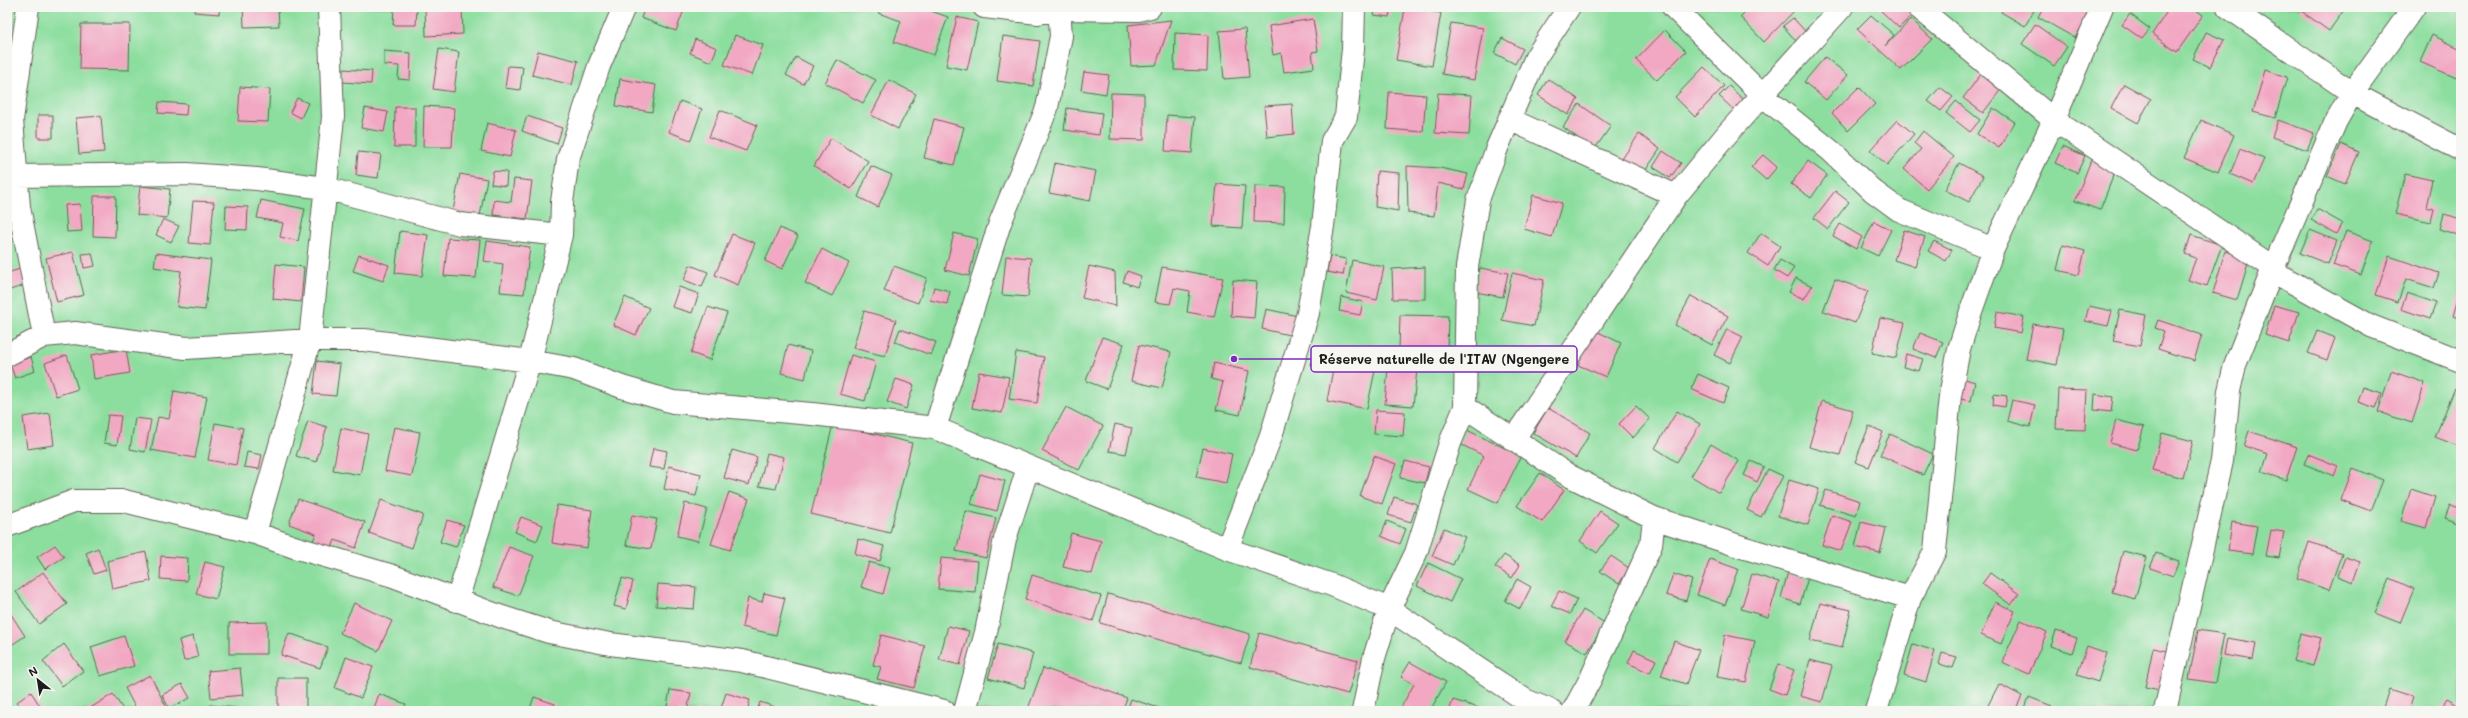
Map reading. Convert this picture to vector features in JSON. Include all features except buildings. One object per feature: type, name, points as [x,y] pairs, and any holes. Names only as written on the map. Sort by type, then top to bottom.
[{"type":"street","points":[[28,7],[9,120],[19,207],[44,336]]},
{"type":"street","points":[[255,533],[310,340],[333,117],[329,7]]},
{"type":"street","points":[[457,601],[530,361],[561,236],[562,202],[568,159],[599,66],[624,7]]},
{"type":"street","points":[[984,7],[1038,13],[1059,8],[1138,10],[1150,7]]},
{"type":"street","points":[[1227,549],[1271,436],[1308,313],[1323,226],[1332,141],[1346,117],[1353,49],[1354,7]]},
{"type":"street","points":[[1363,711],[1374,658],[1389,609],[1416,553],[1450,443],[1465,406],[1467,267],[1478,200],[1509,119],[1536,56],[1569,7]]},
{"type":"street","points":[[1673,7],[1763,96],[1831,151],[1873,191],[1899,210],[1993,249]]},
{"type":"street","points":[[1513,440],[1676,196],[1727,134],[1842,7]]},
{"type":"street","points":[[1918,7],[2054,120],[2273,269],[2371,326],[2461,361]]},
{"type":"street","points":[[1876,711],[1910,598],[1935,551],[1950,396],[1960,349],[1993,249],[2054,120],[2102,7]]},
{"type":"street","points":[[2228,7],[2352,93],[2461,150]]},
{"type":"street","points":[[2165,711],[2185,613],[2222,461],[2229,391],[2235,365],[2273,269],[2336,121],[2352,93],[2414,7]]},
{"type":"street","points":[[935,428],[1000,223],[1047,108],[1061,36],[1059,8]]},
{"type":"street","points":[[1509,119],[1676,196]]},
{"type":"street","points":[[16,176],[187,174],[257,179],[325,188],[460,224],[561,236]]},
{"type":"street","points":[[7,355],[44,336],[75,333],[186,348],[310,340],[364,340],[530,361],[574,369],[622,387],[673,402],[812,414],[935,428],[1028,468],[1227,549],[1332,585],[1389,609],[1525,700],[1552,711]]},
{"type":"street","points":[[1465,406],[1513,440],[1568,475],[1654,518],[1742,547],[1910,598]]},
{"type":"street","points":[[965,711],[986,632],[1005,539],[1028,468]]},
{"type":"street","points":[[7,526],[74,501],[124,501],[255,533],[294,547],[393,576],[457,601],[549,632],[610,644],[742,661],[944,711]]},
{"type":"street","points":[[1573,711],[1591,678],[1651,545],[1654,518]]},
{"type":"green space","points":[[7,7],[2461,7],[2461,711],[7,711]]},
{"type":"place","name":"Réserve naturelle de l'ITAV (Ngengere","points":[[1234,359]]}]
